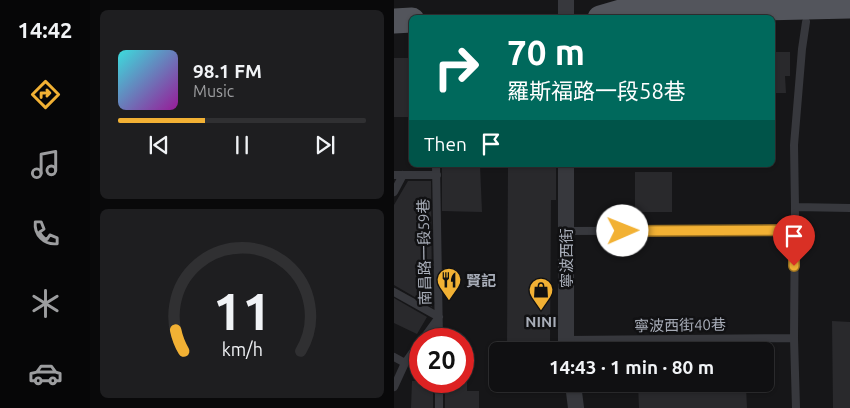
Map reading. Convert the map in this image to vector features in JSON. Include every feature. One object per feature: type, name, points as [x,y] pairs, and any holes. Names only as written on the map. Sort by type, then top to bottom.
[{"type":"main road","points":[[610,15],[624,11],[850,6]]},
{"type":"main road","points":[[394,21],[409,20]]},
{"type":"main road","points":[[775,23],[850,22]]},
{"type":"street","points":[[566,0],[566,15]]},
{"type":"street","name":"寧波西街","points":[[566,167],[567,342]]},
{"type":"street","points":[[574,392],[576,408]]},
{"type":"lane","points":[[796,408],[794,145],[806,22]]},
{"type":"lane","name":"南昌路一段59巷","points":[[436,167],[439,328]]},
{"type":"lane","points":[[394,175],[436,175]]},
{"type":"lane","points":[[394,192],[403,175]]},
{"type":"lane","points":[[794,207],[850,208]]},
{"type":"lane","points":[[566,231],[794,230]]},
{"type":"lane","points":[[394,292],[439,317],[431,328]]},
{"type":"lane","name":"寧波西街40巷","points":[[680,342],[794,338]]},
{"type":"lane","points":[[394,357],[405,363]]},
{"type":"lane","points":[[394,387],[409,357]]},
{"type":"lane","points":[[439,393],[439,408]]},
{"type":"building","points":[[775,52],[790,52],[790,76],[785,76],[786,93],[775,93]]},
{"type":"building","points":[[394,58],[409,58],[409,117],[394,117]]},
{"type":"building","points":[[442,167],[480,167],[482,212],[442,211]]},
{"type":"building","points":[[508,167],[556,167],[556,200],[551,200],[550,342],[507,342]]},
{"type":"building","points":[[635,172],[672,172],[672,212],[635,212]]},
{"type":"building","points":[[408,181],[431,181],[432,307],[394,285],[394,205]]},
{"type":"building","points":[[394,298],[427,317],[421,328],[409,328],[409,330],[394,323]]},
{"type":"building","points":[[832,321],[851,322],[851,408],[833,408]]},
{"type":"building","points":[[474,391],[479,391],[479,408],[445,408],[445,393],[474,393]]},
{"type":"building","points":[[638,392],[746,392],[747,408],[639,408]]},
{"type":"building","points":[[412,393],[433,393],[433,408],[411,408]]},
{"type":"place","name":"賢記","points":[[449,301]]},
{"type":"place","name":"NINI","points":[[541,311]]},
{"type":"route","points":[[623,231],[794,230],[794,266]]}]
